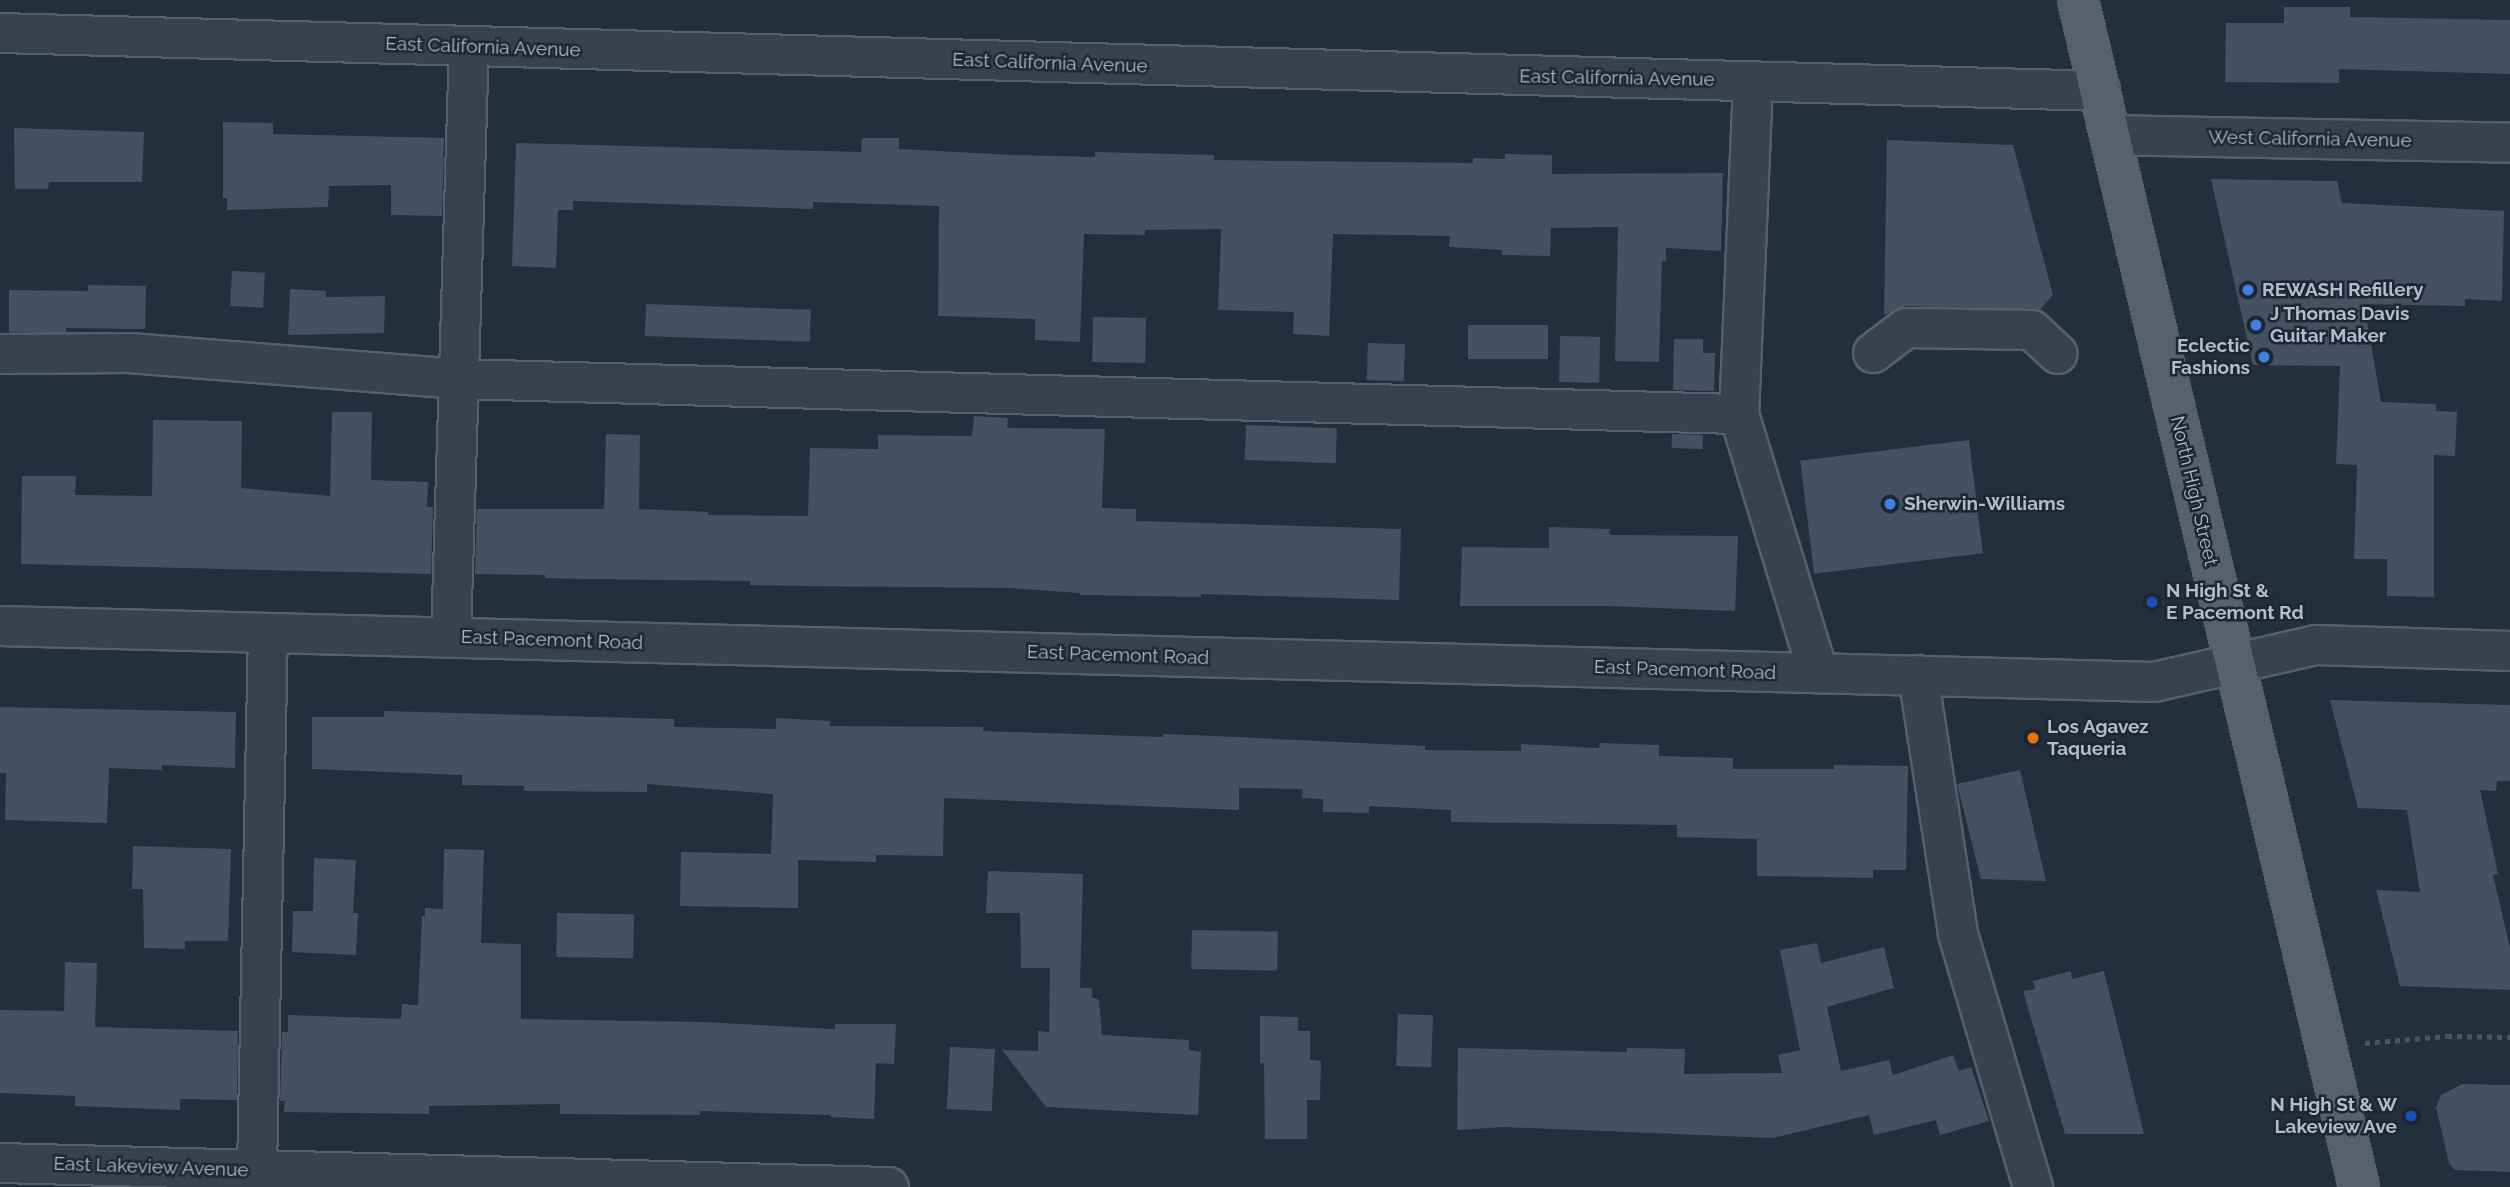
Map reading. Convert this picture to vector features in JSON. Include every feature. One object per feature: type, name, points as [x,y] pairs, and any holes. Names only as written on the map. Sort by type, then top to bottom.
[{"type":"main road","name":"North High Street","points":[[2078,0],[2359,1187]]},
{"type":"street","name":"East California Avenue","points":[[0,33],[2100,91]]},
{"type":"street","points":[[451,637],[469,46]]},
{"type":"street","points":[[1753,82],[1739,414],[1818,673]]},
{"type":"street","name":"West California Avenue","points":[[2111,135],[2510,143]]},
{"type":"street","points":[[1873,353],[1906,328],[2032,330],[2058,354]]},
{"type":"street","points":[[0,354],[130,353],[459,379],[1739,414]]},
{"type":"street","name":"East Pacemont Road","points":[[0,626],[2154,681],[2316,645],[2510,651]]},
{"type":"street","points":[[257,1170],[268,634]]},
{"type":"street","points":[[1918,675],[1958,934],[2033,1187]]},
{"type":"street","name":"East Lakeview Avenue","points":[[0,1163],[162,1177],[257,1170],[889,1187]]},
{"type":"path","points":[[2326,1046],[2446,1036],[2510,1037]]},
{"type":"building","points":[[2284,7],[2350,7],[2350,17],[2510,20],[2510,74],[2339,69],[2339,83],[2225,82],[2226,23],[2284,23]]},
{"type":"building","points":[[223,122],[273,123],[273,134],[444,138],[442,216],[391,215],[391,185],[329,186],[328,207],[227,210],[227,198],[223,198]]},
{"type":"building","points":[[14,128],[144,132],[142,182],[49,182],[48,189],[15,189]]},
{"type":"building","points":[[862,138],[899,138],[899,149],[1095,157],[1095,152],[1214,155],[1214,160],[1473,163],[1473,158],[1505,159],[1505,154],[1552,155],[1552,174],[1723,173],[1721,251],[1666,248],[1666,261],[1662,261],[1659,362],[1615,361],[1618,227],[1551,228],[1550,256],[1502,255],[1502,250],[1449,247],[1450,236],[1333,234],[1329,336],[1293,334],[1294,312],[1218,310],[1221,229],[1145,230],[1145,235],[1084,234],[1080,342],[1035,340],[1035,319],[938,316],[939,206],[813,202],[813,209],[573,201],[573,210],[558,210],[556,268],[512,266],[516,143],[861,152]]},
{"type":"building","points":[[1887,140],[2013,145],[2053,295],[2039,311],[1906,306],[1884,315]]},
{"type":"building","points":[[2211,179],[2337,181],[2342,203],[2504,211],[2502,301],[2465,299],[2465,306],[2364,304],[2381,402],[2436,404],[2436,411],[2457,412],[2455,456],[2434,455],[2434,597],[2387,596],[2387,559],[2354,559],[2357,465],[2336,464],[2340,366],[2253,365]]},
{"type":"building","points":[[232,271],[265,273],[263,308],[230,306]]},
{"type":"building","points":[[88,285],[146,286],[145,329],[66,328],[66,332],[9,332],[9,290],[88,291]]},
{"type":"building","points":[[290,289],[326,291],[326,297],[385,296],[384,333],[288,335]]},
{"type":"building","points":[[646,304],[811,310],[810,342],[645,336]]},
{"type":"building","points":[[1093,317],[1146,318],[1145,363],[1092,362]]},
{"type":"building","points":[[1468,325],[1548,325],[1548,359],[1468,359]]},
{"type":"building","points":[[1560,336],[1600,337],[1599,383],[1559,382]]},
{"type":"building","points":[[1674,339],[1703,339],[1703,353],[1715,353],[1714,391],[1673,390]]},
{"type":"building","points":[[1368,343],[1405,344],[1404,381],[1367,380]]},
{"type":"building","points":[[332,412],[372,412],[371,480],[428,482],[427,507],[433,507],[431,574],[21,564],[22,476],[76,476],[75,495],[152,496],[153,420],[242,421],[241,488],[330,496]]},
{"type":"building","points":[[974,416],[1008,418],[1007,428],[1105,429],[1102,508],[1136,509],[1136,521],[1401,529],[1399,600],[1201,594],[1201,597],[1080,595],[1010,588],[750,585],[750,581],[581,579],[545,578],[545,575],[475,574],[477,509],[604,509],[606,434],[640,435],[639,509],[708,512],[708,515],[808,516],[810,448],[878,449],[878,435],[972,436]]},
{"type":"building","points":[[1246,425],[1337,428],[1336,463],[1245,460]]},
{"type":"building","points":[[1672,434],[1703,435],[1702,449],[1672,448]]},
{"type":"building","name":"Sherwin-Williams","points":[[1969,440],[1983,553],[1814,574],[1800,461]]},
{"type":"building","points":[[1549,527],[1610,529],[1609,535],[1738,536],[1735,611],[1608,606],[1460,606],[1462,547],[1549,548]]},
{"type":"building","points":[[2330,700],[2510,705],[2510,781],[2497,781],[2496,791],[2480,790],[2498,874],[2493,875],[2510,948],[2510,990],[2400,986],[2376,890],[2420,892],[2407,810],[2358,808]]},
{"type":"building","points":[[0,707],[236,712],[235,768],[162,765],[162,770],[109,768],[107,823],[5,820],[6,773],[0,773]]},
{"type":"building","points":[[384,711],[674,719],[674,727],[776,729],[776,718],[830,721],[830,726],[983,727],[983,731],[1163,737],[1163,734],[1214,736],[1425,746],[1425,750],[1521,751],[1521,744],[1599,748],[1600,743],[1659,745],[1659,756],[1733,758],[1733,769],[1834,769],[1834,765],[1908,766],[1906,870],[1873,870],[1873,878],[1757,876],[1757,839],[1677,837],[1677,825],[1451,822],[1451,810],[1369,806],[1369,813],[1323,812],[1323,799],[1302,798],[1303,789],[1239,788],[1239,810],[944,798],[943,856],[876,855],[876,862],[798,860],[798,908],[680,906],[681,852],[771,854],[773,794],[647,784],[647,792],[524,791],[524,786],[462,785],[462,775],[312,769],[312,717],[384,717]]},
{"type":"building","points":[[2020,770],[2046,881],[1981,879],[1957,784]]},
{"type":"building","points":[[133,846],[231,849],[228,941],[185,941],[185,949],[144,948],[143,889],[132,889]]},
{"type":"building","points":[[444,849],[484,850],[481,943],[521,944],[521,1019],[703,1022],[835,1029],[835,1024],[896,1024],[894,1064],[876,1063],[874,1119],[700,1111],[700,1115],[560,1114],[560,1104],[429,1106],[429,1114],[284,1112],[285,1101],[280,1101],[282,1032],[288,1032],[288,1015],[401,1019],[402,1004],[418,1005],[422,916],[425,916],[425,908],[443,909]]},
{"type":"building","points":[[314,858],[356,860],[353,913],[358,913],[356,955],[292,952],[293,911],[313,911]]},
{"type":"building","points":[[988,871],[1083,874],[1080,988],[1092,988],[1092,997],[1099,1000],[1102,1035],[1189,1040],[1189,1050],[1201,1052],[1198,1115],[1046,1107],[1002,1050],[1038,1051],[1038,1031],[1049,1032],[1050,968],[1021,968],[1020,913],[986,913]]},
{"type":"building","points":[[557,913],[634,914],[633,958],[556,957]]},
{"type":"building","points":[[1192,930],[1278,932],[1277,970],[1191,969]]},
{"type":"building","points":[[1817,943],[1821,963],[1884,947],[1894,988],[1827,1007],[1841,1071],[1889,1060],[1893,1075],[1953,1055],[1959,1071],[1971,1067],[1989,1121],[1940,1135],[1936,1120],[1874,1135],[1869,1115],[1773,1138],[1504,1127],[1457,1130],[1458,1048],[1627,1052],[1627,1048],[1685,1049],[1684,1074],[1782,1073],[1778,1055],[1800,1050],[1780,950]]},
{"type":"building","points":[[65,962],[97,963],[95,1027],[238,1031],[237,1100],[180,1099],[180,1110],[75,1106],[75,1096],[0,1093],[0,1010],[64,1011]]},
{"type":"building","points":[[2071,971],[2072,979],[2104,971],[2144,1134],[2065,1134],[2023,991],[2035,989],[2033,981]]},
{"type":"building","points":[[1398,1014],[1433,1015],[1431,1067],[1396,1066]]},
{"type":"building","points":[[1260,1016],[1298,1017],[1298,1031],[1310,1031],[1310,1060],[1321,1061],[1320,1100],[1307,1100],[1307,1139],[1265,1139]]},
{"type":"building","points":[[950,1047],[995,1049],[992,1111],[947,1109]]},
{"type":"building","points":[[2462,1084],[2510,1085],[2510,1172],[2455,1170],[2449,1163],[2436,1107],[2441,1095]]},
{"type":"place","name":"REWASH Refillery","points":[[2248,290]]},
{"type":"place","name":"J Thomas Davis Guitar Maker","points":[[2256,325]]},
{"type":"place","name":"Eclectic Fashions","points":[[2264,357]]},
{"type":"place","name":"Sherwin-Williams","points":[[1890,504]]},
{"type":"place","name":"N High St & E Pacemont Rd","points":[[2152,602]]},
{"type":"place","name":"Los Agavez Taqueria","points":[[2033,738]]},
{"type":"place","name":"N High St & W Lakeview Ave","points":[[2411,1116]]}]
